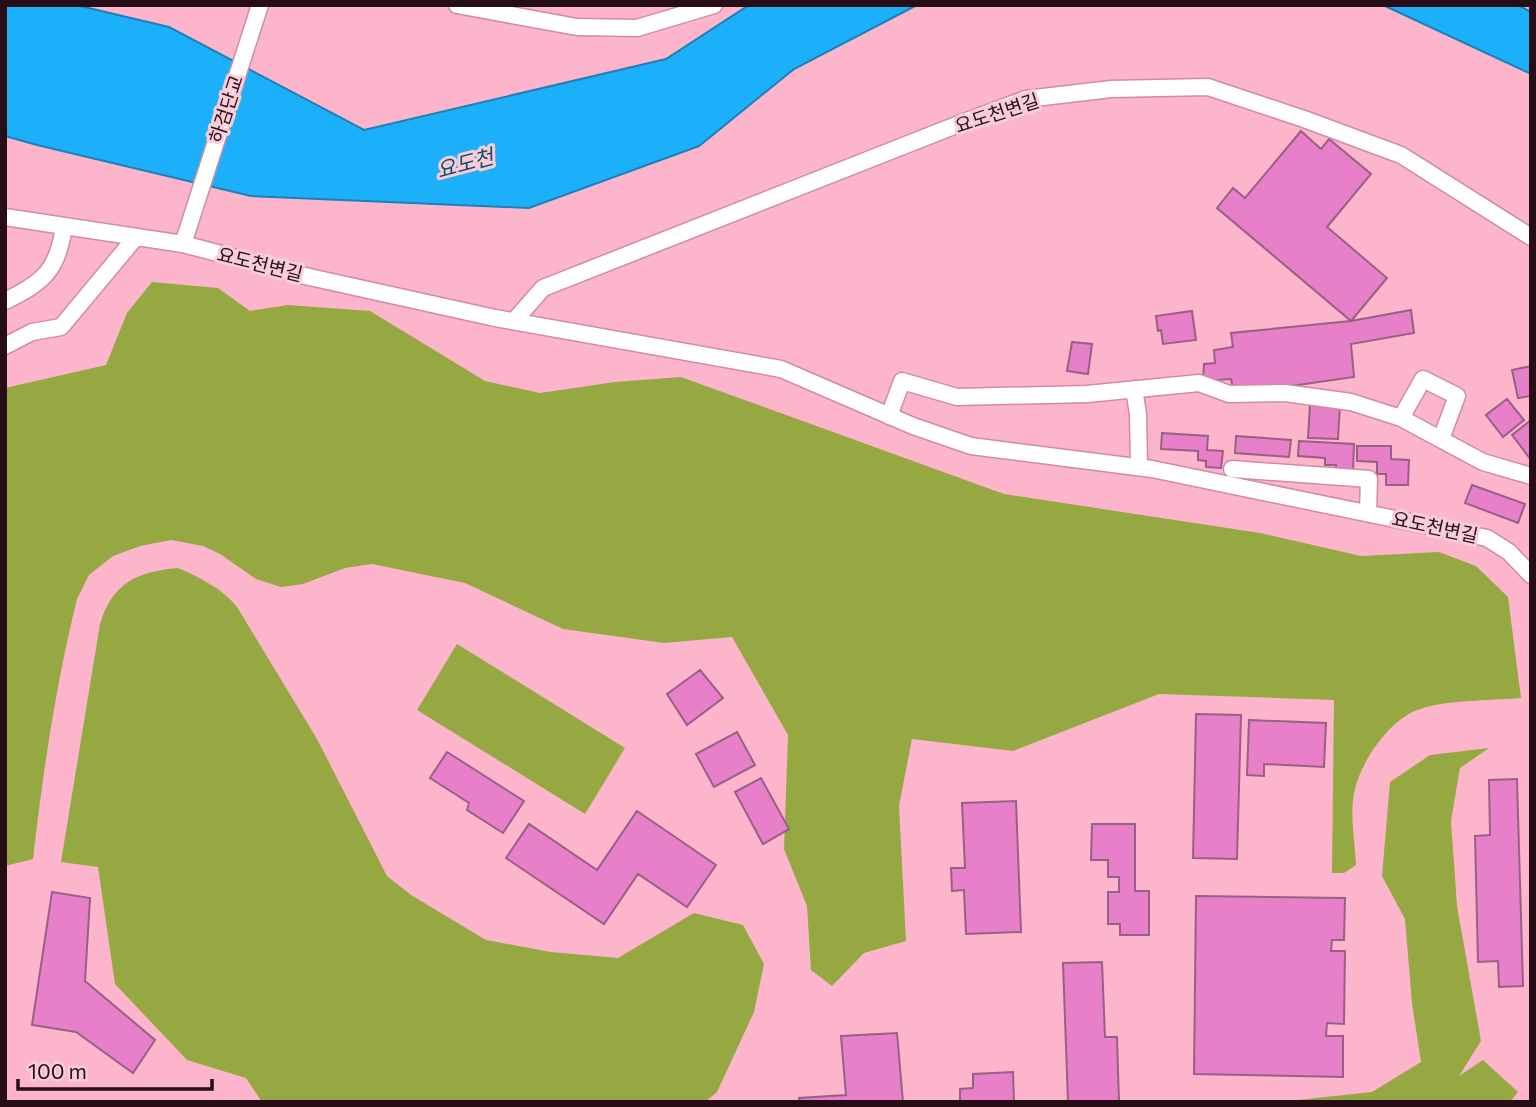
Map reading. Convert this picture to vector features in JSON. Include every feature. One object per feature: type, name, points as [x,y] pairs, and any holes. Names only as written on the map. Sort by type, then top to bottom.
[{"type":"street","name":"하검단교","points":[[183,244],[260,5]]},
{"type":"street","points":[[457,5],[576,27],[637,28],[714,5]]},
{"type":"street","name":"요도천변길","points":[[514,321],[543,288],[964,122],[1026,99],[1111,89],[1208,87],[1304,119],[1401,155],[1531,237]]},
{"type":"street","name":"요도천변길","points":[[5,217],[183,244],[305,275],[514,321],[781,369],[889,416],[971,446],[1139,467],[1487,538],[1508,552],[1531,575]]},
{"type":"street","points":[[5,300],[36,282],[52,268],[59,253],[64,226]]},
{"type":"street","points":[[5,346],[32,332],[61,327],[136,237]]},
{"type":"street","points":[[1401,418],[1423,379],[1457,396],[1441,439]]},
{"type":"street","points":[[889,416],[902,381],[957,397],[1087,394],[1199,383],[1229,394],[1285,393],[1351,402],[1401,418],[1483,462],[1531,476]]},
{"type":"street","points":[[1134,389],[1138,414],[1139,467]]},
{"type":"street","name":"요도천변길","points":[[1232,469],[1369,479],[1368,513]]},
{"type":"green space","points":[[152,282],[218,288],[250,311],[288,305],[370,311],[485,381],[540,393],[615,382],[681,377],[1004,494],[1260,533],[1361,556],[1439,552],[1476,566],[1508,597],[1521,698],[1467,701],[1427,707],[1405,716],[1386,733],[1358,778],[1352,808],[1356,865],[1344,873],[1332,873],[1334,700],[1159,694],[1013,751],[912,739],[899,806],[906,941],[864,953],[832,986],[811,970],[807,906],[784,849],[788,735],[732,637],[664,643],[563,629],[465,583],[372,564],[345,568],[303,584],[281,587],[256,579],[220,554],[203,546],[171,540],[140,546],[113,556],[89,575],[77,599],[56,695],[33,859],[5,866],[5,388],[106,365],[127,313]]},
{"type":"green space","points":[[178,568],[218,589],[237,607],[317,739],[387,876],[411,895],[486,940],[551,952],[618,958],[694,913],[743,925],[764,964],[754,1012],[717,1092],[705,1102],[262,1102],[246,1078],[187,1060],[115,984],[98,867],[61,862],[100,624],[105,610],[112,598],[128,582],[139,576]]},
{"type":"green space","points":[[457,644],[625,748],[585,814],[417,710]]},
{"type":"green space","points":[[1489,748],[1460,768],[1451,821],[1457,906],[1481,1041],[1459,1076],[1483,1060],[1518,1092],[1510,1102],[1279,1102],[1372,1092],[1421,1062],[1412,1003],[1405,919],[1382,876],[1390,782],[1430,755]]},
{"type":"water","name":"요도천","points":[[5,5],[76,5],[169,27],[364,130],[666,59],[753,5],[917,5],[794,69],[699,146],[529,208],[251,196],[5,136]]},
{"type":"water","points":[[1383,5],[1520,6],[1531,12],[1531,74]]},
{"type":"building","points":[[1301,131],[1321,149],[1329,139],[1371,174],[1327,227],[1387,278],[1351,321],[1217,208],[1233,188],[1245,198]]},
{"type":"building","points":[[1411,310],[1414,333],[1351,344],[1354,377],[1234,394],[1231,379],[1203,381],[1204,364],[1215,363],[1214,350],[1233,347],[1231,333],[1351,321]]},
{"type":"building","points":[[1192,311],[1196,340],[1163,344],[1156,316]]},
{"type":"building","points":[[1072,342],[1092,344],[1088,374],[1067,371]]},
{"type":"building","points":[[1531,366],[1531,396],[1518,398],[1512,370]]},
{"type":"building","points":[[1507,399],[1524,420],[1503,437],[1486,415]]},
{"type":"building","points":[[1310,404],[1340,405],[1338,439],[1308,438]]},
{"type":"building","points":[[1531,420],[1531,460],[1512,435]]},
{"type":"building","points":[[1162,433],[1208,436],[1207,450],[1223,451],[1221,468],[1206,467],[1206,461],[1198,460],[1198,451],[1161,449]]},
{"type":"building","points":[[1236,436],[1291,440],[1289,457],[1235,453]]},
{"type":"building","points":[[1299,441],[1354,444],[1353,473],[1336,472],[1336,465],[1325,465],[1325,458],[1298,456]]},
{"type":"building","points":[[1357,446],[1391,446],[1391,459],[1409,460],[1408,485],[1386,485],[1386,474],[1377,474],[1377,462],[1357,461]]},
{"type":"building","points":[[1472,485],[1525,504],[1518,523],[1465,503]]},
{"type":"building","points":[[700,670],[723,698],[687,725],[667,694]]},
{"type":"building","points":[[1196,714],[1241,715],[1237,859],[1193,858]]},
{"type":"building","points":[[1249,720],[1326,723],[1324,767],[1264,764],[1264,776],[1247,775]]},
{"type":"building","points":[[737,732],[755,765],[714,787],[696,754]]},
{"type":"building","points":[[447,752],[524,801],[503,833],[467,810],[469,803],[430,778]]},
{"type":"building","points":[[761,778],[789,829],[763,844],[735,792]]},
{"type":"building","points":[[1517,779],[1523,986],[1499,987],[1498,961],[1478,962],[1475,836],[1490,835],[1489,780]]},
{"type":"building","points":[[1016,801],[1021,932],[966,934],[964,890],[952,891],[951,868],[965,868],[962,803]]},
{"type":"building","points":[[637,811],[716,865],[687,907],[638,874],[604,924],[506,858],[529,824],[597,870]]},
{"type":"building","points":[[1092,824],[1135,824],[1135,891],[1149,891],[1149,935],[1120,935],[1120,924],[1108,924],[1108,892],[1119,892],[1119,877],[1108,877],[1108,860],[1091,860]]},
{"type":"building","points":[[52,892],[90,898],[85,981],[155,1040],[133,1073],[76,1032],[32,1025]]},
{"type":"building","points":[[1196,896],[1345,898],[1344,940],[1332,940],[1331,951],[1345,951],[1344,1024],[1327,1023],[1326,1036],[1343,1036],[1343,1077],[1194,1074]]},
{"type":"building","points":[[1102,962],[1105,1037],[1117,1037],[1119,1102],[1068,1102],[1063,963]]},
{"type":"building","points":[[897,1033],[903,1102],[800,1102],[799,1098],[846,1095],[841,1036]]},
{"type":"building","points":[[1013,1072],[1014,1102],[960,1102],[960,1089],[973,1088],[973,1074]]}]
